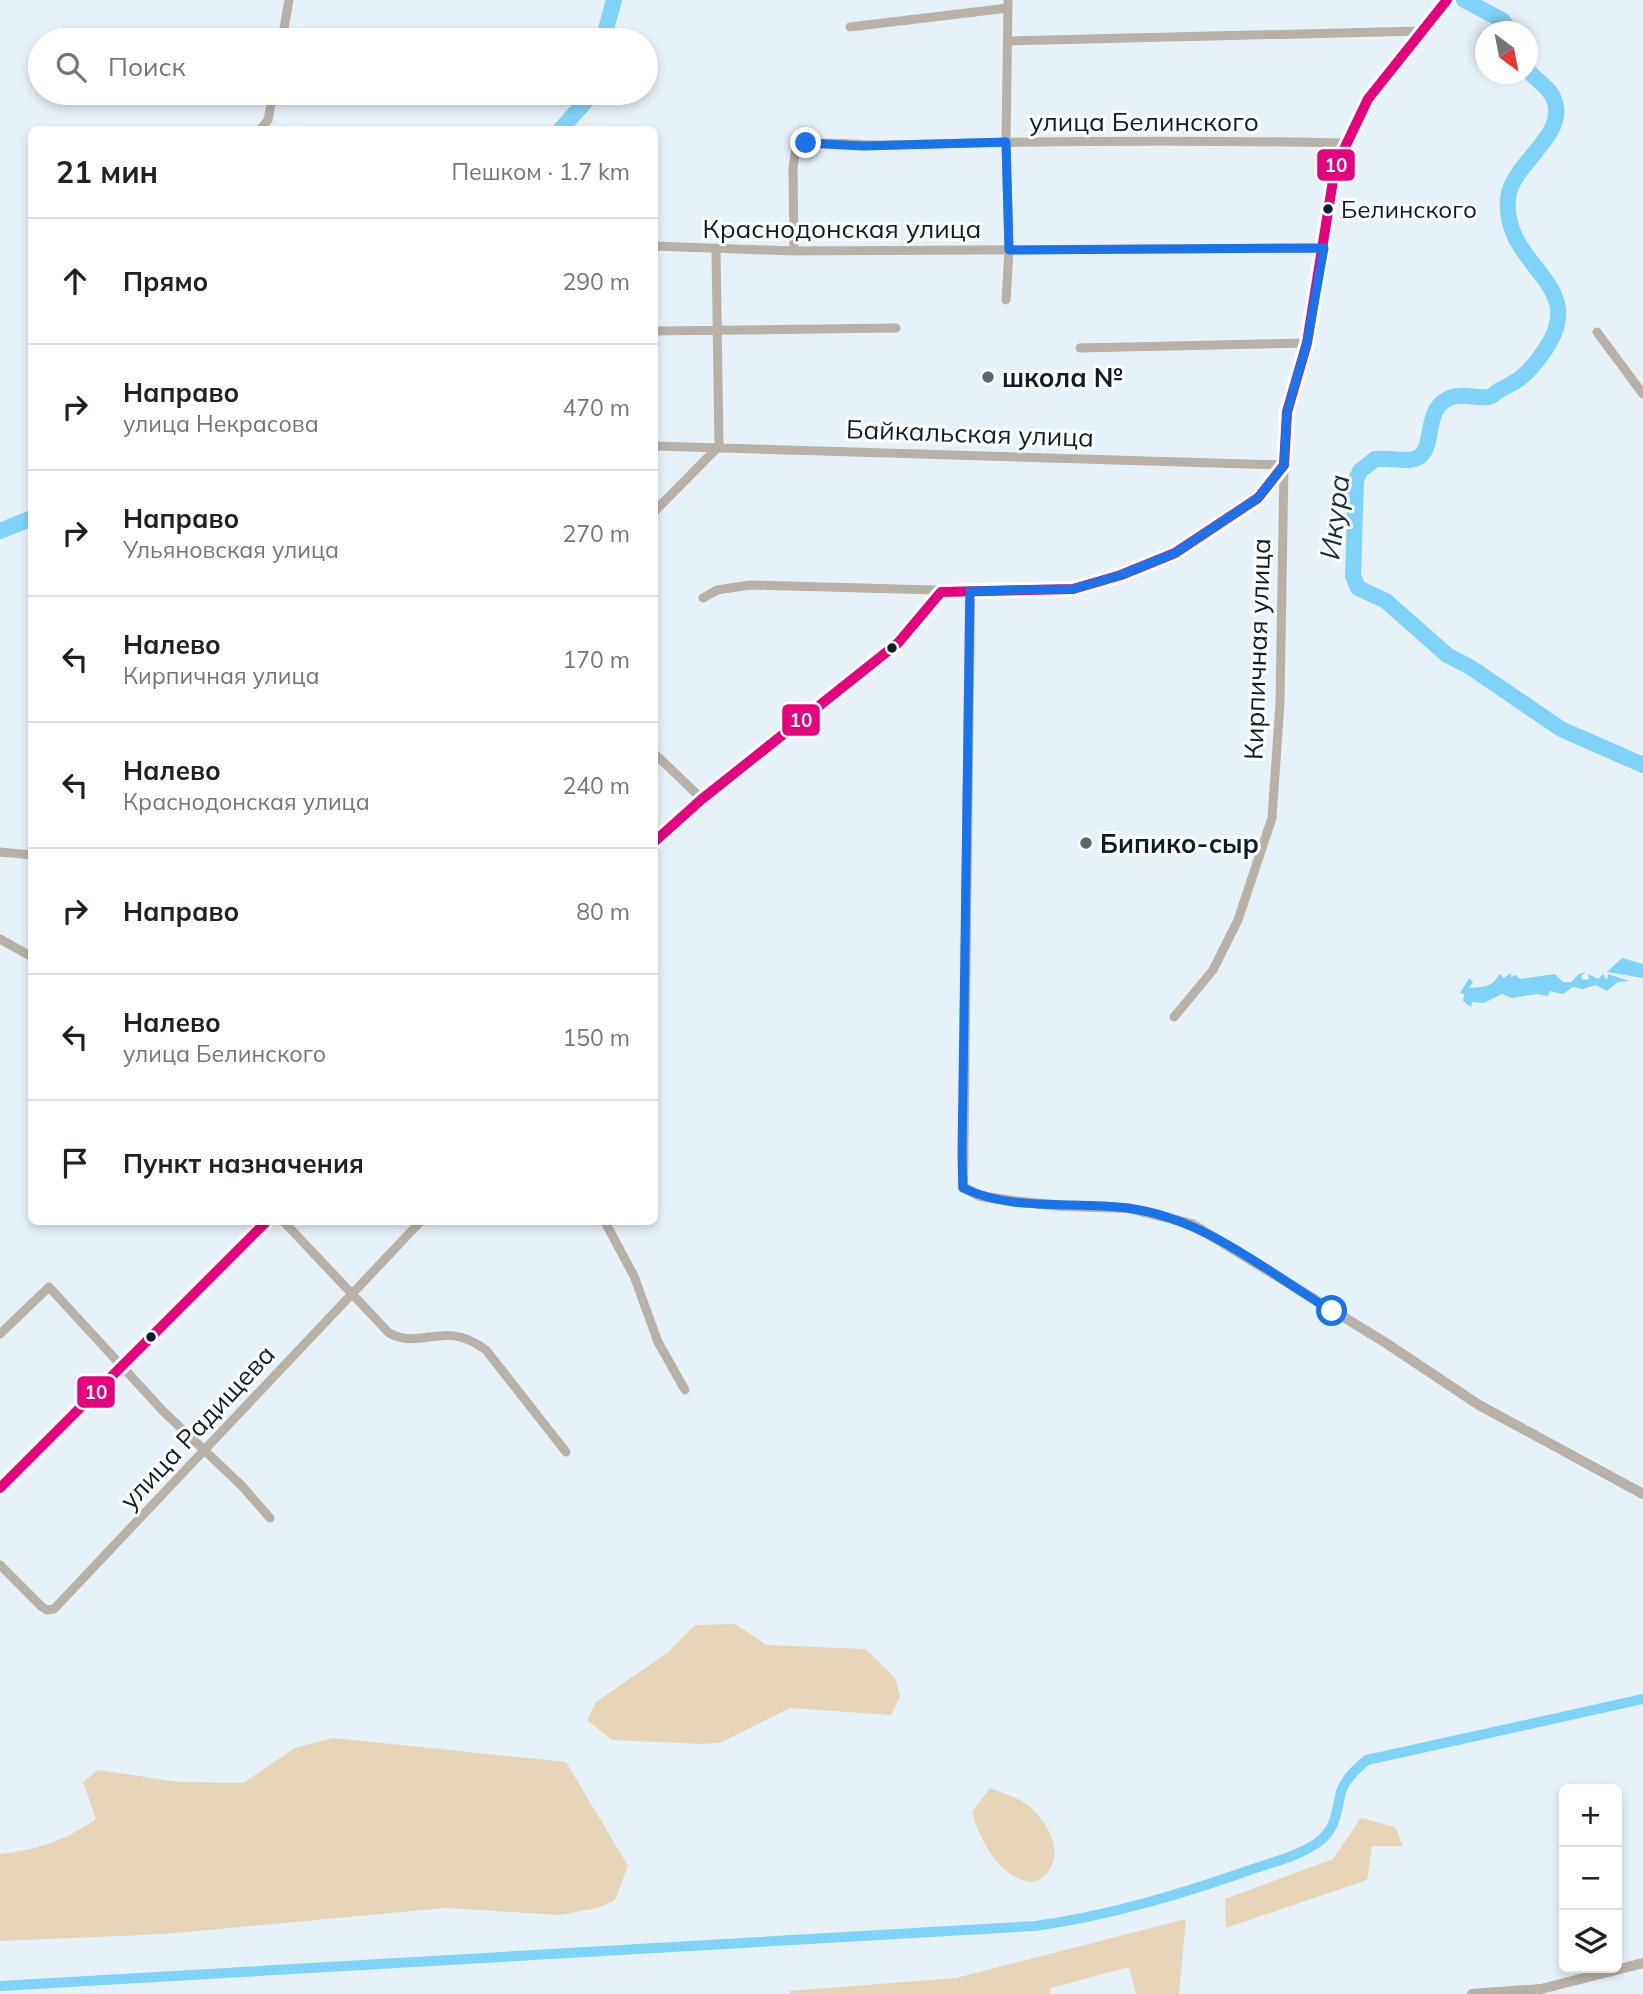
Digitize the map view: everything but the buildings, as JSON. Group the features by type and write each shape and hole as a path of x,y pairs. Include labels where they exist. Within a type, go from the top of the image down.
{"street":[{"path":"284,28 289,0"},
{"name":"Кирпичная улица","path":"1174,1017 1213,970 1238,920 1272,818 1280,704 1287,412 1307,343 1335,168 1343,143 1361,107 1446,1"},
{"path":"850,27 1008,4 1006,142 1009,250 1006,300"},
{"path":"1009,41 1421,31"},
{"path":"263,126 268,120 271,105"},
{"name":"улица Белинского","path":"794,251 793,167 796,149 806,143 863,146 1173,139 1343,143"},
{"name":"Краснодонская улица","path":"658,246 794,251 1324,248"},
{"path":"658,508 719,446 716,250"},
{"path":"658,331 896,328"},
{"path":"1597,332 1643,394"},
{"path":"1080,348 1307,343"},
{"name":"Байкальская улица","path":"658,446 1284,465"},
{"path":"703,598 717,590 750,585 941,592 1073,589 1121,575 1175,553 1258,498 1284,465"},
{"path":"970,591 963,1188 980,1196 1014,1201 1128,1208 1192,1224 1386,1343 1479,1405 1643,1494"},
{"path":"658,838 702,799 898,643 941,592"},
{"path":"658,757 702,799"},
{"path":"0,852 28,855"},
{"path":"0,939 28,955"},
{"path":"0,1488 263,1225"},
{"path":"287,1225 389,1333 398,1338 451,1333 480,1345 566,1452"},
{"name":"улица Радищева","path":"0,1565 42,1607 47,1610 54,1609 417,1225"},
{"path":"607,1225 639,1287 658,1342 685,1390"},
{"path":"0,1334 49,1287 270,1518"},
{"path":"1472,1994 1541,1989 1643,1963"}],"shaded area":[{"path":"735,1624 767,1645 866,1649 895,1678 900,1696 891,1715 790,1708 720,1743 701,1744 612,1740 587,1720 596,1702 667,1653 695,1625"},
{"path":"333,1738 566,1762 628,1866 615,1900 598,1908 559,1915 446,1908 165,1934 0,1941 0,1854 50,1843 96,1819 83,1782 98,1770 179,1782 243,1783 295,1748"},
{"path":"990,1788 1025,1803 1048,1830 1054,1857 1051,1866 1039,1880 1026,1881 1006,1871 991,1854 979,1833 972,1812"},
{"path":"1361,1818 1395,1827 1403,1846 1372,1846 1367,1880 1226,1928 1225,1899 1333,1859"},
{"path":"1186,1919 1179,1994 1136,1994 1129,1967 1051,1988 1050,1994 790,1994 789,1991 956,1978"}],"water":[{"path":"1622,958 1643,964 1643,978 1607,972"},
{"path":"1586,972 1581,976 1583,980 1589,979 1588,974 1598,979 1603,974 1607,980 1608,974 1629,981 1618,982 1607,991 1596,985 1583,989 1573,987 1563,994 1550,991 1548,996 1537,994 1512,998 1502,994 1484,1003 1472,1002 1471,1007 1463,1001 1464,994 1460,993 1469,978 1473,982 1469,988 1490,984 1499,974 1504,978 1511,973 1511,977 1516,975 1520,979 1555,974 1563,982 1571,982 1579,974"}],"waterway":[{"name":"Икура","path":"606,28 614,0"},
{"name":"Икура","path":"1464,0 1503,21"},
{"name":"Икура","path":"1538,80 1553,97 1556,111 1554,124 1519,173 1508,199 1510,224 1520,245 1555,297 1558,317 1551,340 1527,373 1492,396 1457,396 1442,402 1436,410 1427,447 1417,458 1375,459 1360,471 1356,480 1353,576 1358,588 1386,601 1447,655 1470,667 1561,729 1643,765"},
{"name":"Икура","path":"564,126 582,105"},
{"name":"Икура","path":"0,531 28,520"},
{"path":"0,1986 1035,1926 1062,1922 1169,1896 1309,1848 1328,1832 1343,1787 1367,1760 1643,1699"}],"transit line":[{"name":"10","path":"1284,465 1287,412 1307,343 1335,168 1368,99 1447,0"},
{"name":"10","path":"941,592 1073,589 1121,575 1175,553 1258,498 1284,465"},
{"name":"10","path":"658,838 702,799 898,643 941,592"},
{"name":"10","path":"0,1488 263,1225"}],"place":[{"name":"Белинского","path":"1328,209"},
{"name":"школа №","path":"988,377"},
{"name":"Бипико-сыр","path":"1086,843"}],"route":[{"path":"806,143 863,146 1006,142 1009,250 1324,248 1307,343 1287,412 1284,465 1258,498 1175,553 1121,575 1073,589 970,591 962,1156 963,1188 980,1196 1062,1206 1128,1208 1192,1224 1332,1311"}]}
